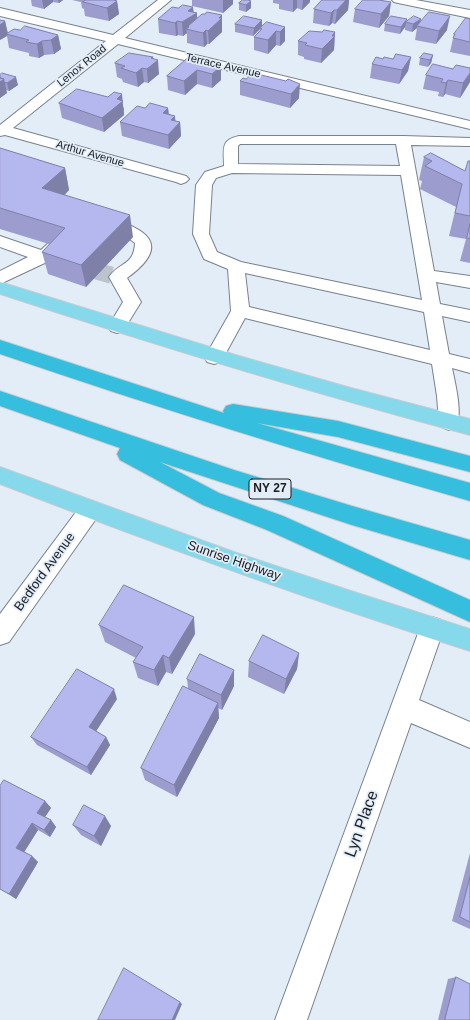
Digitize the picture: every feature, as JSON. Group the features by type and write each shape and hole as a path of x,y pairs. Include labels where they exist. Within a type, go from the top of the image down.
{"highway":[{"path":"0,348 142,395 361,462 470,492"},
{"path":"142,395 338,429 416,451 470,464"},
{"name":"NY 27","path":"0,398 71,424 294,498 470,550"},
{"path":"71,424 211,499 275,523 470,612"}],"main road":[{"path":"0,288 117,327 214,357 470,427"},
{"name":"Sunrise Highway","path":"0,475 90,510 226,559 470,640"}],"street":[{"name":"Lenox Road","path":"1,130 165,0"},
{"path":"398,0 470,14"},
{"name":"Terrace Avenue","path":"0,12 470,125"},
{"name":"Arthur Avenue","path":"1,130 181,180"},
{"path":"230,168 231,146 233,142 239,140 403,140 470,142"},
{"path":"403,140 447,396 449,422"},
{"path":"408,171 230,168 210,175 204,185 201,234 210,255 236,266 470,316"},
{"path":"0,278 43,257 85,222 114,224 134,233 143,241 144,253 133,266 118,277 132,302 117,327"},
{"path":"0,241 43,257"},
{"path":"214,357 240,311 236,266"},
{"path":"426,275 470,282"},
{"path":"240,311 470,366"},
{"name":"Bedford Avenue","path":"0,634 90,510"},
{"name":"Lyn Place","path":"291,1020 432,628"},
{"path":"404,707 470,735"}],"building":[{"path":"86,0 117,1 107,8 83,2"},
{"path":"243,0 251,1 246,5 239,3"},
{"path":"322,0 346,0 337,10 334,10 331,13 314,9"},
{"path":"363,0 391,2 381,14 355,9"},
{"path":"183,5 193,7 188,11 197,13 182,22 177,21 175,23 158,19 172,7 178,8"},
{"path":"207,12 222,15 219,18 222,18 208,31 206,30 203,33 186,29 202,14"},
{"path":"429,12 450,16 439,31 417,26"},
{"path":"244,16 262,20 254,28 235,24"},
{"path":"391,16 407,19 401,27 385,24"},
{"path":"414,16 421,19 413,24 406,22"},
{"path":"466,18 470,19 470,42 453,38 454,34"},
{"path":"0,20 5,21 0,25"},
{"path":"267,22 285,27 280,32 276,31 268,40 254,37 262,29 260,28"},
{"path":"25,26 58,35 51,40 42,41 37,44 26,42 29,40 6,34 14,29 20,30"},
{"path":"324,30 335,32 332,36 335,36 322,49 305,45 307,43 298,41 309,31 322,32"},
{"path":"129,53 153,57 151,58 158,60 147,69 142,68 136,73 121,68 125,66 115,63"},
{"path":"424,53 433,55 430,60 420,58"},
{"path":"396,54 411,57 402,70 372,64 376,57 393,59"},
{"path":"189,57 221,66 212,74 197,70 184,81 167,76"},
{"path":"433,64 453,69 456,65 470,68 470,73 463,83 448,80 446,83 441,82 443,79 426,75"},
{"path":"2,73 16,77 7,83 4,82 4,79 0,78"},
{"path":"253,73 286,81 288,79 300,84 291,94 240,81 243,78 246,79"},
{"path":"77,89 108,97 114,92 122,94 117,99 123,101 102,118 59,103"},
{"path":"150,103 168,108 163,113 175,116 171,120 180,122 168,135 120,122 137,106 145,108"},
{"path":"0,148 65,168 42,188 130,215 81,265 42,252 65,228 0,208"},
{"path":"431,153 465,171 468,161 470,161 470,216 455,213 462,184 425,166 432,161 424,157"},
{"path":"470,224 470,239 467,238"},
{"path":"124,585 194,617 169,658 163,655 154,670 133,662 143,647 99,625"},
{"path":"263,635 299,653 286,679 249,661"},
{"path":"200,654 234,670 221,695 187,679"},
{"path":"77,669 114,689 89,727 106,737 87,767 31,737"},
{"path":"183,686 218,703 174,785 141,768"},
{"path":"4,780 45,801 37,813 51,820 44,830 32,823 16,848 32,856 9,894 0,889 0,786"},
{"path":"84,805 105,816 94,836 73,825"},
{"path":"470,877 470,922 460,917"},
{"path":"124,968 180,1002 172,1020 98,1020"},
{"path":"456,977 470,984 470,1020 445,1020"}],"tunnel":[{"path":"71,264 118,277"}]}
